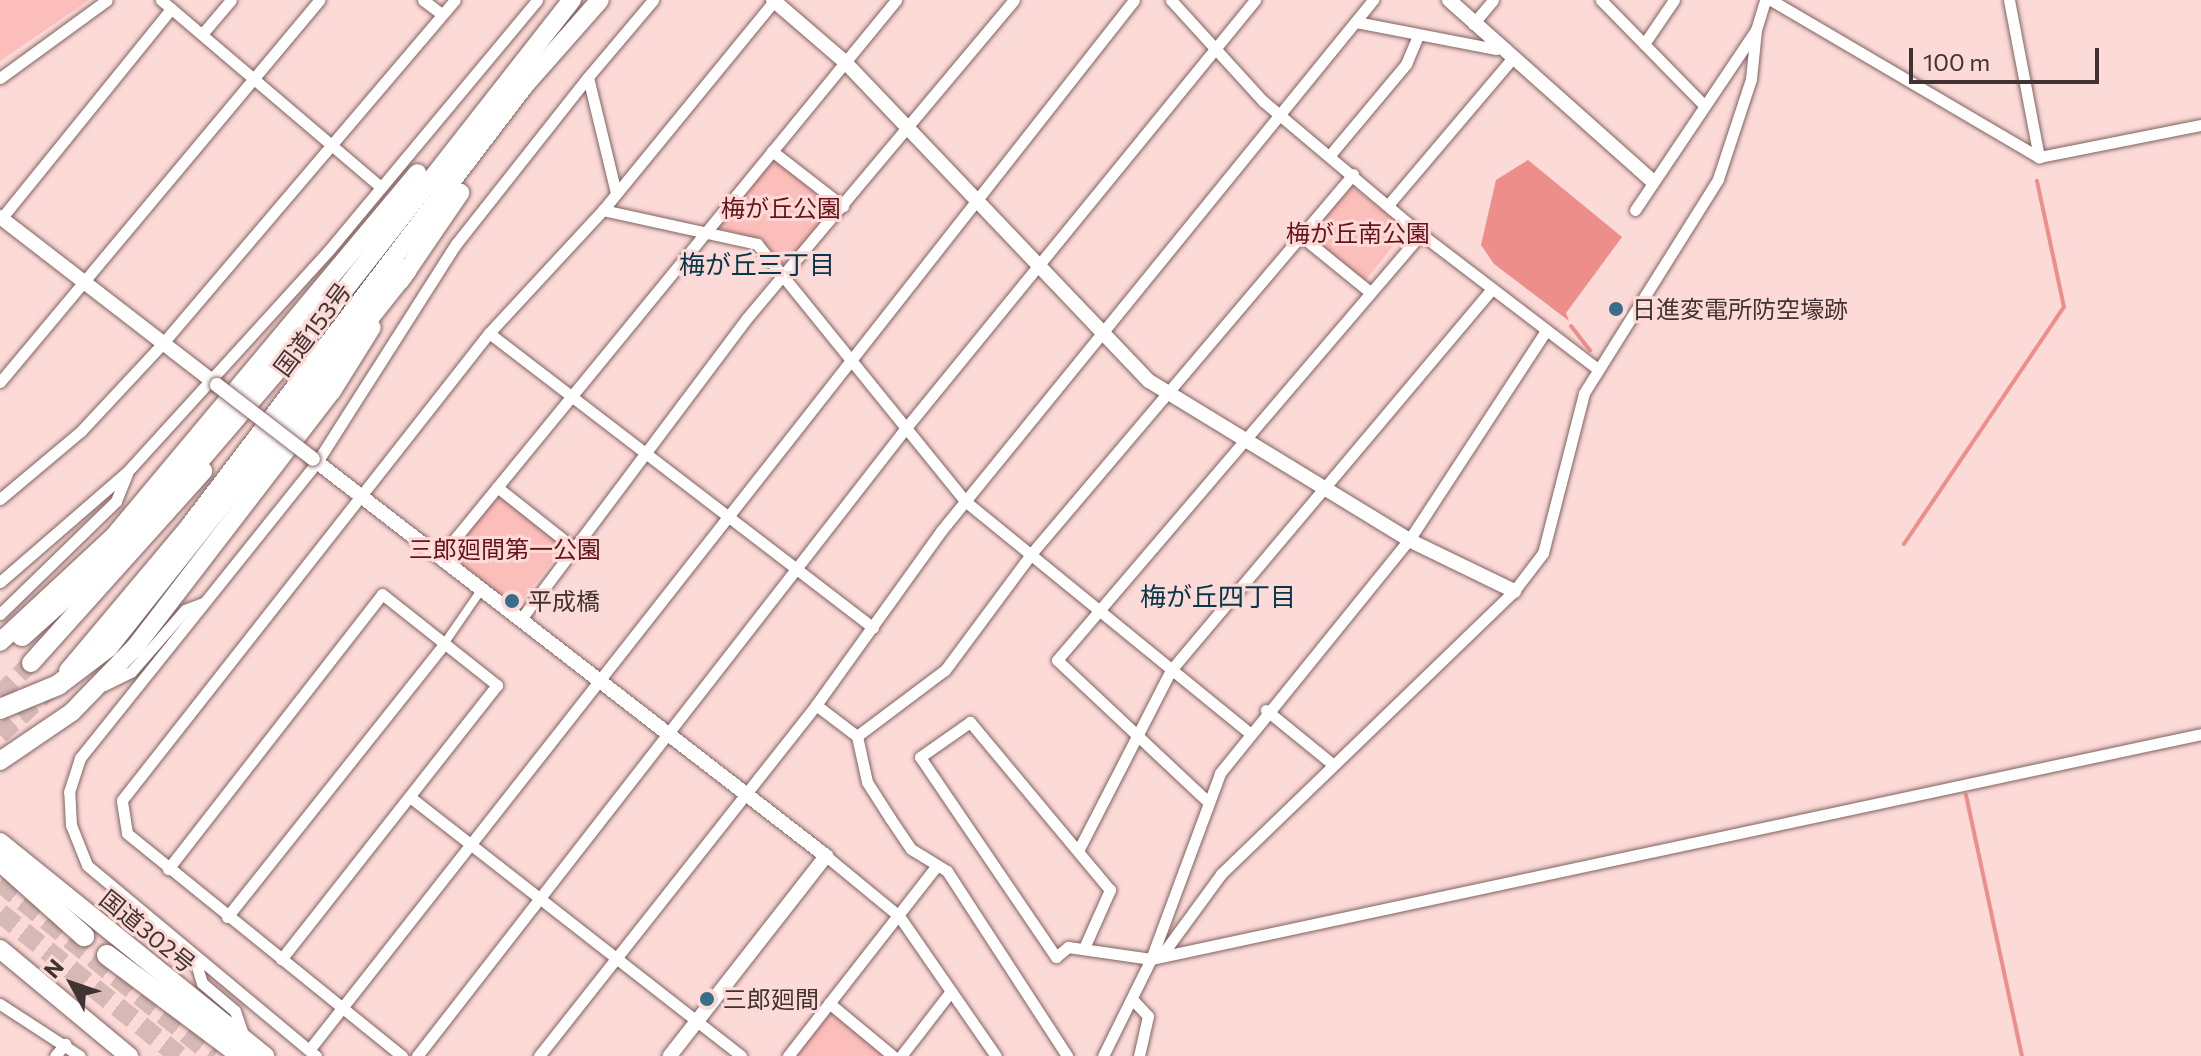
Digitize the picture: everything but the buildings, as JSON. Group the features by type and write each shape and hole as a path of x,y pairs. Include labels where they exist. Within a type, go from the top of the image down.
{"highway":[{"name":"国道153号","path":"31,663 206,468 470,120 572,0"},
{"name":"国道153号","path":"57,684 188,528 493,131 600,0"},
{"path":"0,642 114,536 426,163 470,120"},
{"path":"0,761 96,688 282,458 407,270 493,131"},
{"path":"0,709 58,685 108,647 407,270"},
{"path":"22,636 136,534 332,305"},
{"name":"国道302号","path":"0,842 244,1048 265,1056"},
{"path":"0,861 84,936"},
{"path":"4,950 129,1056"},
{"path":"105,953 244,1048"}],"street":[{"path":"0,78 107,0"},
{"path":"161,0 256,76 381,187"},
{"path":"203,33 231,0"},
{"path":"0,382 319,0"},
{"path":"423,0 440,13"},
{"path":"0,499 81,431 163,343 440,13 455,0"},
{"path":"0,582 127,472 214,382 537,0"},
{"path":"653,0 456,244 315,461 80,758 69,792 71,825 87,865 313,1053 342,1008 1134,0"},
{"path":"402,1056 127,833 122,800 489,333 603,210 774,0 845,62 1103,333 1168,393 1409,540 1514,591"},
{"path":"440,557 896,0"},
{"path":"521,619 782,277 910,130 1014,0"},
{"path":"1171,0 1280,112 1421,234 1596,368"},
{"path":"417,1056 672,736 905,429 1255,0"},
{"path":"539,1056 816,705 965,501 1373,0"},
{"path":"1449,0 1496,49 1652,181"},
{"path":"1473,24 1493,0"},
{"path":"1601,0 1703,104"},
{"path":"1644,44 1674,0"},
{"path":"1164,952 1221,874 1330,762 1514,591 1543,553 1572,431 1596,368 1718,179 1751,79 1756,30 1765,0"},
{"path":"1771,0 2039,157 2201,125"},
{"path":"2009,0 2039,157"},
{"path":"171,9 1,218 747,794 899,916 996,1056"},
{"path":"1356,22 1496,49"},
{"path":"1635,210 1703,104 1756,30"},
{"path":"1330,155 1406,64 1418,36"},
{"path":"1388,205 1510,61"},
{"path":"588,77 616,193"},
{"path":"772,151 843,206"},
{"path":"857,736 945,670 1031,554 1353,174"},
{"path":"603,210 757,244 848,364 965,501 1247,731"},
{"path":"1206,800 1136,739 1057,660 1421,234"},
{"path":"1301,236 1370,292"},
{"path":"1079,849 1171,670 1492,289"},
{"path":"1103,1056 1151,959 1206,800 1247,731 1409,540 1546,331"},
{"path":"489,333 873,628"},
{"path":"0,614 116,501 127,472"},
{"path":"497,487 574,548"},
{"path":"227,917 444,644 482,589"},
{"path":"168,869 382,594 497,685 281,959"},
{"path":"96,688 131,672 185,610 207,601"},
{"path":"816,705 857,736 867,782 934,869 947,871 1067,1056"},
{"path":"1266,710 1330,762"},
{"path":"1084,948 1110,890 1079,849 970,722 920,757 1056,957 1068,947 1151,959 1164,952 2201,734"},
{"path":"410,797 741,1056"},
{"path":"670,1056 826,856"},
{"path":"788,1056 934,869"},
{"path":"194,956 202,983 235,1011 244,1048"},
{"path":"901,1056 951,991"},
{"path":"1133,1000 1148,1016 1139,1056"},
{"path":"829,1003 893,1056"},
{"path":"0,1004 80,1056"},
{"path":"55,1056 65,1044"}],"green space":[{"path":"0,0 89,0 0,61"},
{"name":"梅が丘公園","path":"772,154 839,206 785,266 761,240 711,226"},
{"name":"梅が丘南公園","path":"1351,185 1406,230 1364,282 1309,237"},
{"name":"三郎廻間第一公園","path":"497,491 566,545 516,608 447,555"},
{"path":"829,1010 887,1056 794,1056"}],"shaded area":[{"path":"1528,160 1622,237 1566,313 1569,321 1494,264 1481,245 1496,180"}],"waterway":[{"path":"1904,544 2064,307 2037,181"},
{"path":"1571,326 1590,350"},
{"path":"1966,795 2022,1056"}],"tunnel":[{"path":"0,694 31,663"},
{"path":"0,735 49,691"},
{"path":"0,882 214,1056"},
{"path":"0,913 179,1056"}],"place":[{"name":"日進変電所防空壕跡","path":"1616,309"},
{"name":"平成橋","path":"512,601"},
{"name":"三郎廻間","path":"707,999"}],"district":[{"name":"梅が丘三丁目","path":"757,264"},
{"name":"梅が丘四丁目","path":"1218,596"}]}
